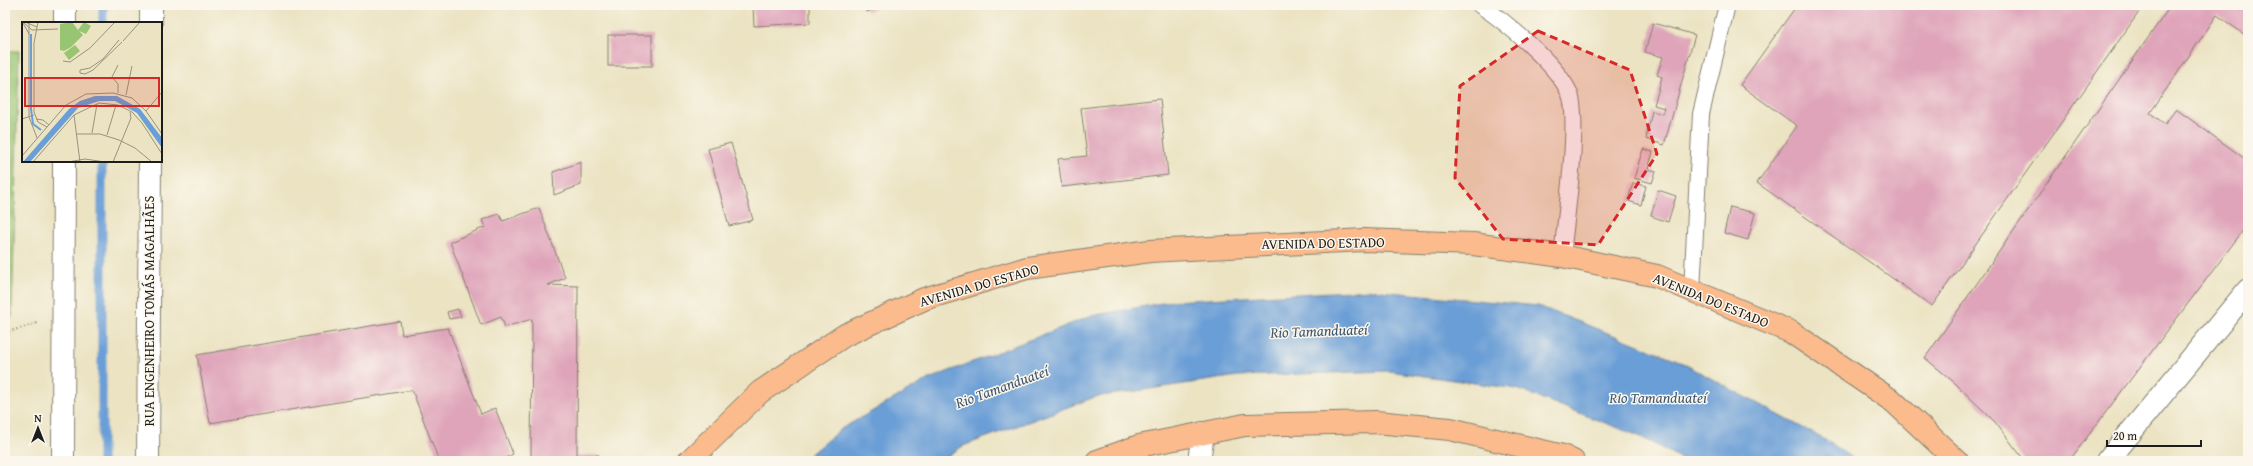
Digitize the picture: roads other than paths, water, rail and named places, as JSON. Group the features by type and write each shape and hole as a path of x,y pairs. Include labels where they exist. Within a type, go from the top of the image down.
{"highway":[{"name":"AVENIDA DO ESTADO","path":"689,461 760,392 845,336 924,299 1027,268 1150,251 1364,240 1474,244 1562,256 1658,276 1791,332 1894,402 1957,461"},
{"path":"1097,461 1140,446 1245,425 1376,422 1450,429 1529,455 1563,456 1573,461"}],"street":[{"path":"65,5 65,22"},
{"path":"151,5 151,22"},
{"path":"62,461 64,162"},
{"name":"RUA ENGENHEIRO TOMÁS MAGALHÃES","path":"148,461 150,162"},
{"path":"2107,461 2248,290"},
{"path":"1199,461 1203,433"}],"lane":[{"path":"1480,5 1494,15 1555,70 1570,93 1574,117 1562,256"},
{"path":"1692,291 1701,114 1727,5"}],"water":[{"name":"Rio Tamanduateí","path":"1369,290 1538,306 1675,359 1827,441 1856,461 1686,461 1639,436 1517,389 1389,371 1238,376 1095,397 963,446 940,461 802,461 841,429 929,379 1091,316 1173,301"}],"waterway":[{"path":"103,5 103,22"},
{"path":"102,162 102,461"}]}
